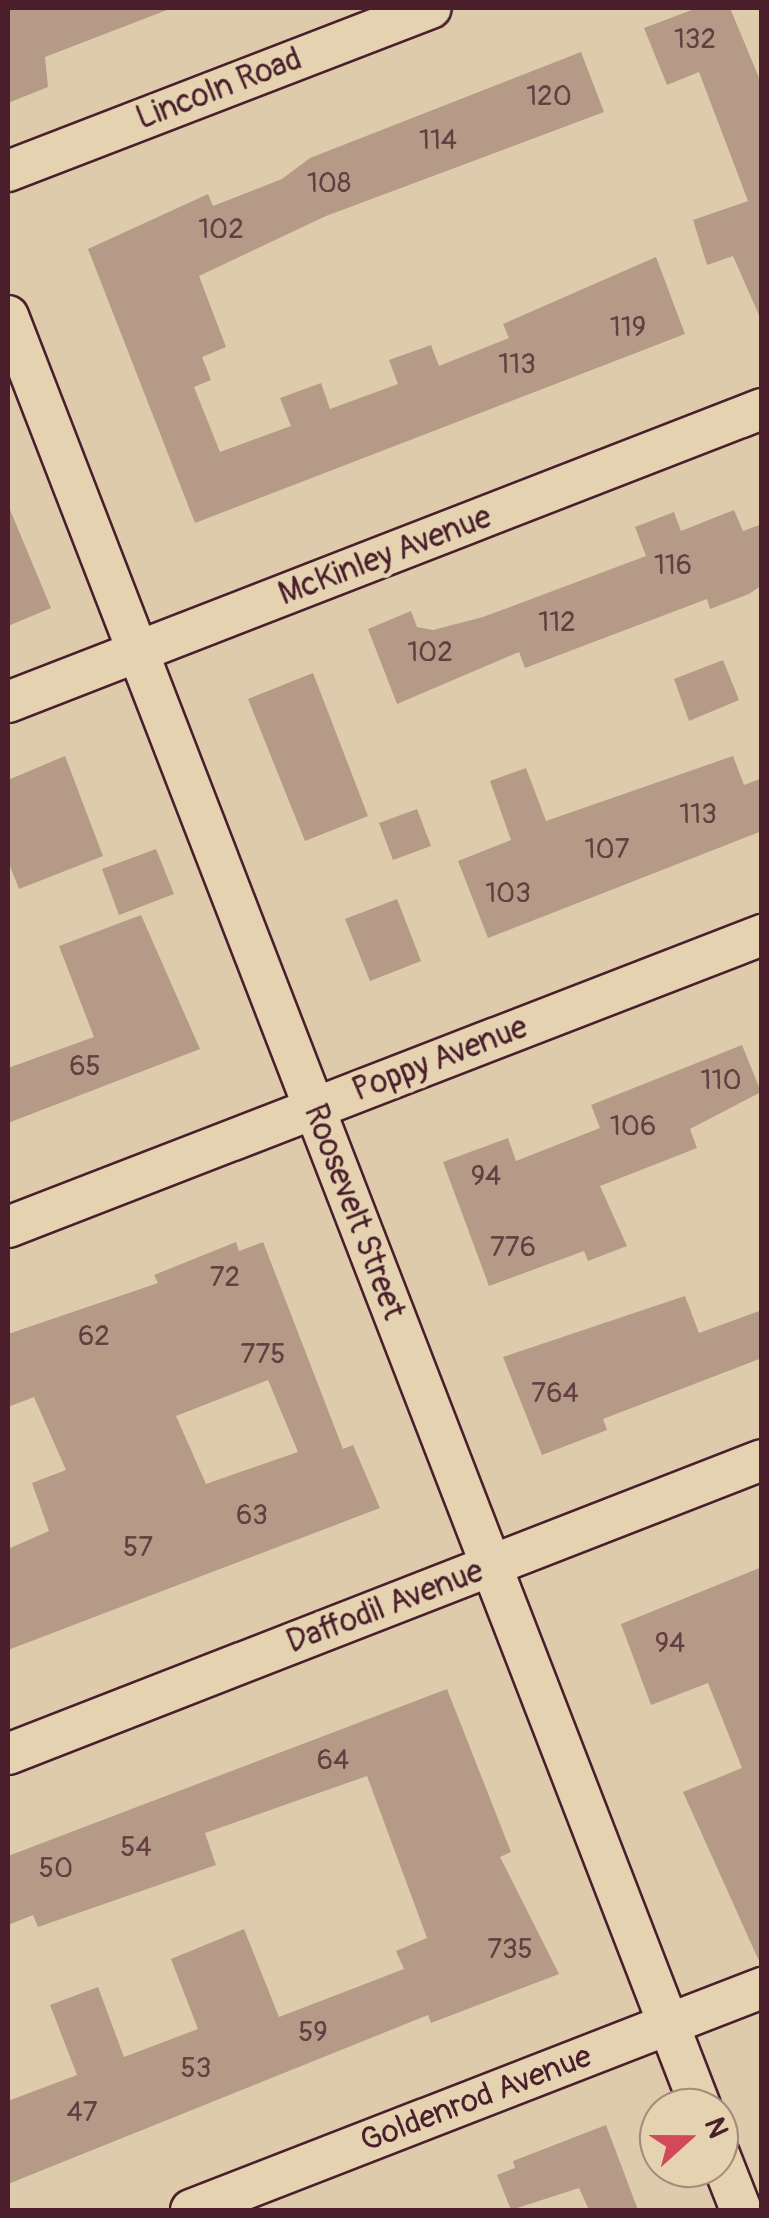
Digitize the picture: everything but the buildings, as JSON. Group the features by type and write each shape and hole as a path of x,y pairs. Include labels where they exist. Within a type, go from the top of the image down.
{"street":[{"name":"Lincoln Road","path":"8,171 430,8"},
{"name":"Roosevelt Street","path":"8,316 693,2088"},
{"name":"McKinley Avenue","path":"8,702 762,409"},
{"name":"Poppy Avenue","path":"8,1227 762,934"},
{"name":"Daffodil Avenue","path":"8,1754 762,1460"},
{"name":"Goldenrod Avenue","path":"206,2208 762,1988"}]}
